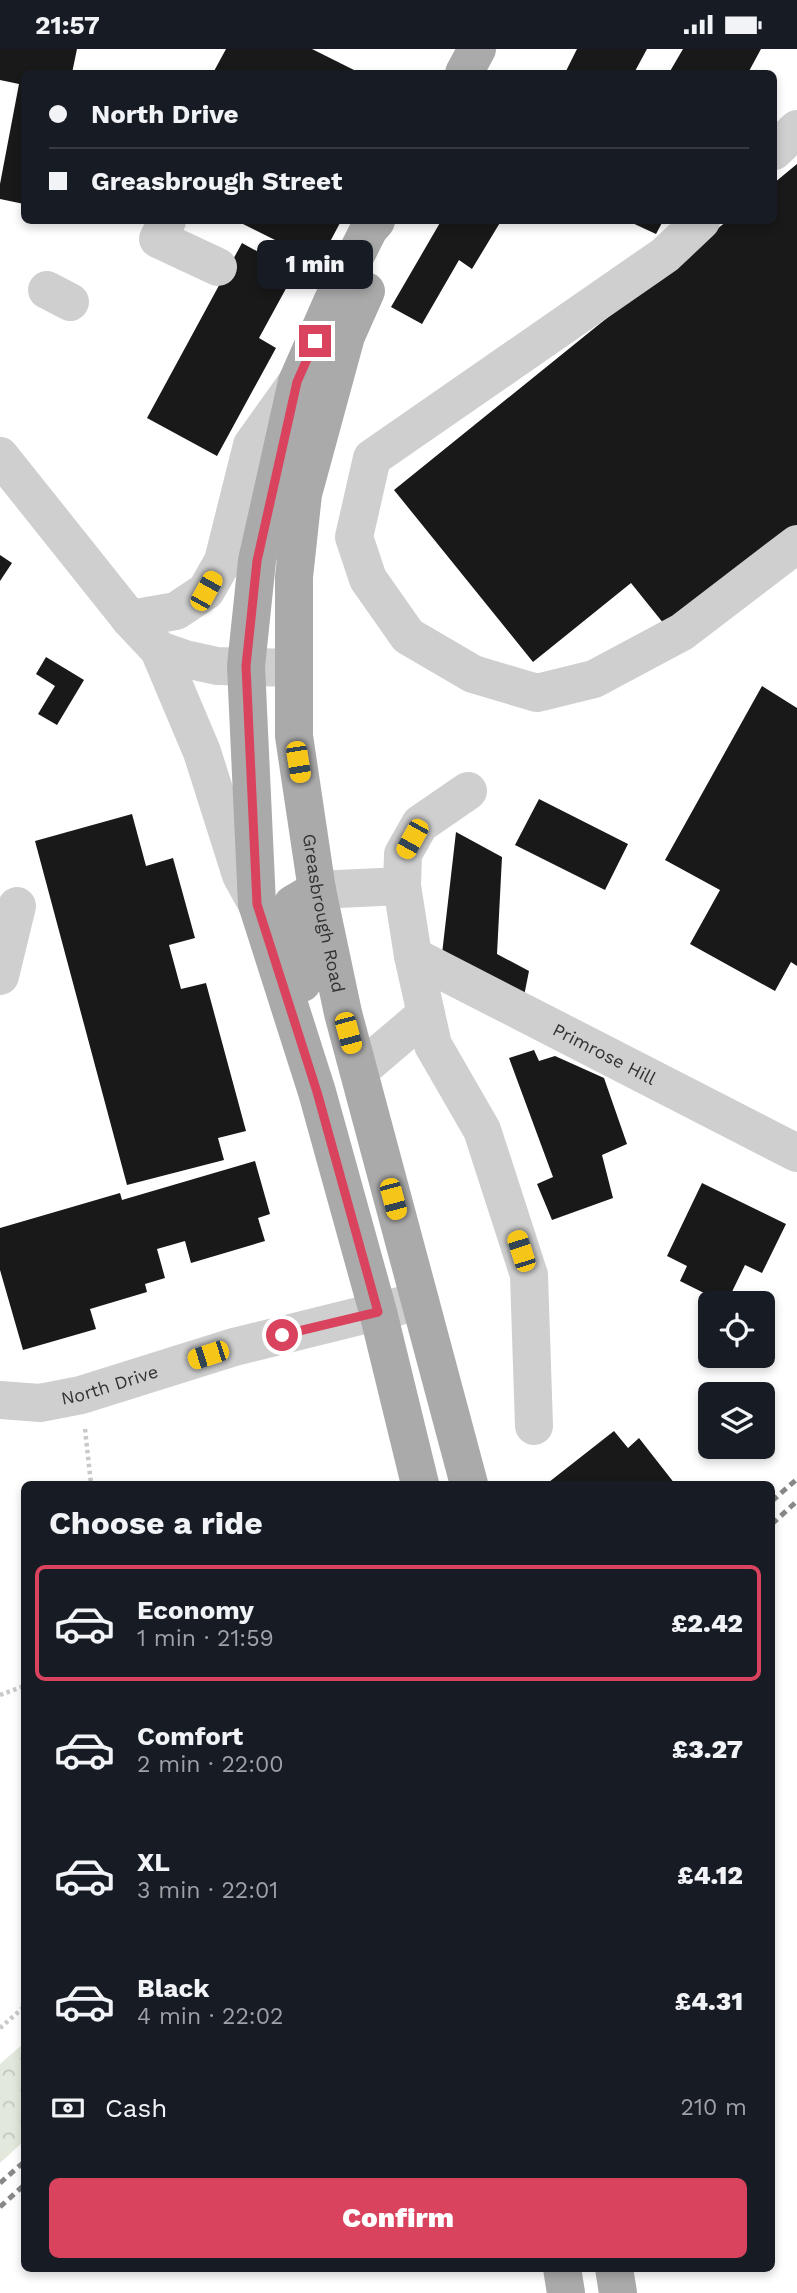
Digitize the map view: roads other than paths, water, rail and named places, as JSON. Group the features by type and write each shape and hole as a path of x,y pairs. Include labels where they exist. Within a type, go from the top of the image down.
{"main road":[{"path":"466,70 477,49"},
{"path":"373,224 333,300 297,382 257,561 246,666 257,904 317,1092 378,1312 419,1481"},
{"name":"Greasbrough Road","path":"392,224 388,243 346,337 303,494 294,577 294,737 317,890 343,1013 468,1481"},
{"path":"246,666 272,641 279,561 300,522"},
{"path":"317,890 293,904 295,948 316,1049 317,1092"},
{"path":"563,2272 566,2293"},
{"path":"615,2272 618,2293"}],"street":[{"path":"777,148 797,129"},
{"path":"166,224 158,239 218,267"},
{"path":"698,224 665,255 372,458 354,537 368,579 408,636 474,674 537,693 594,678 682,632 797,544"},
{"path":"130,619 176,611 206,591 223,561 252,445 297,382"},
{"path":"0,456 130,619 159,650 202,752 241,874 257,904"},
{"path":"159,650 217,666 293,668"},
{"path":"468,790 420,824 403,854 402,886 413,956 433,1045 482,1130 529,1275 534,1426"},
{"path":"317,890 402,886"},
{"path":"0,976 17,906"},
{"name":"Primrose Hill","path":"413,956 797,1153"},
{"path":"359,1071 426,1014"},
{"name":"North Drive","path":"0,1400 40,1403 81,1395 234,1347 420,1301"}],"railway":[{"path":"775,1498 797,1479"},
{"path":"775,1521 797,1501"},
{"path":"0,2183 21,2165"},
{"path":"0,2207 21,2188"}]}
